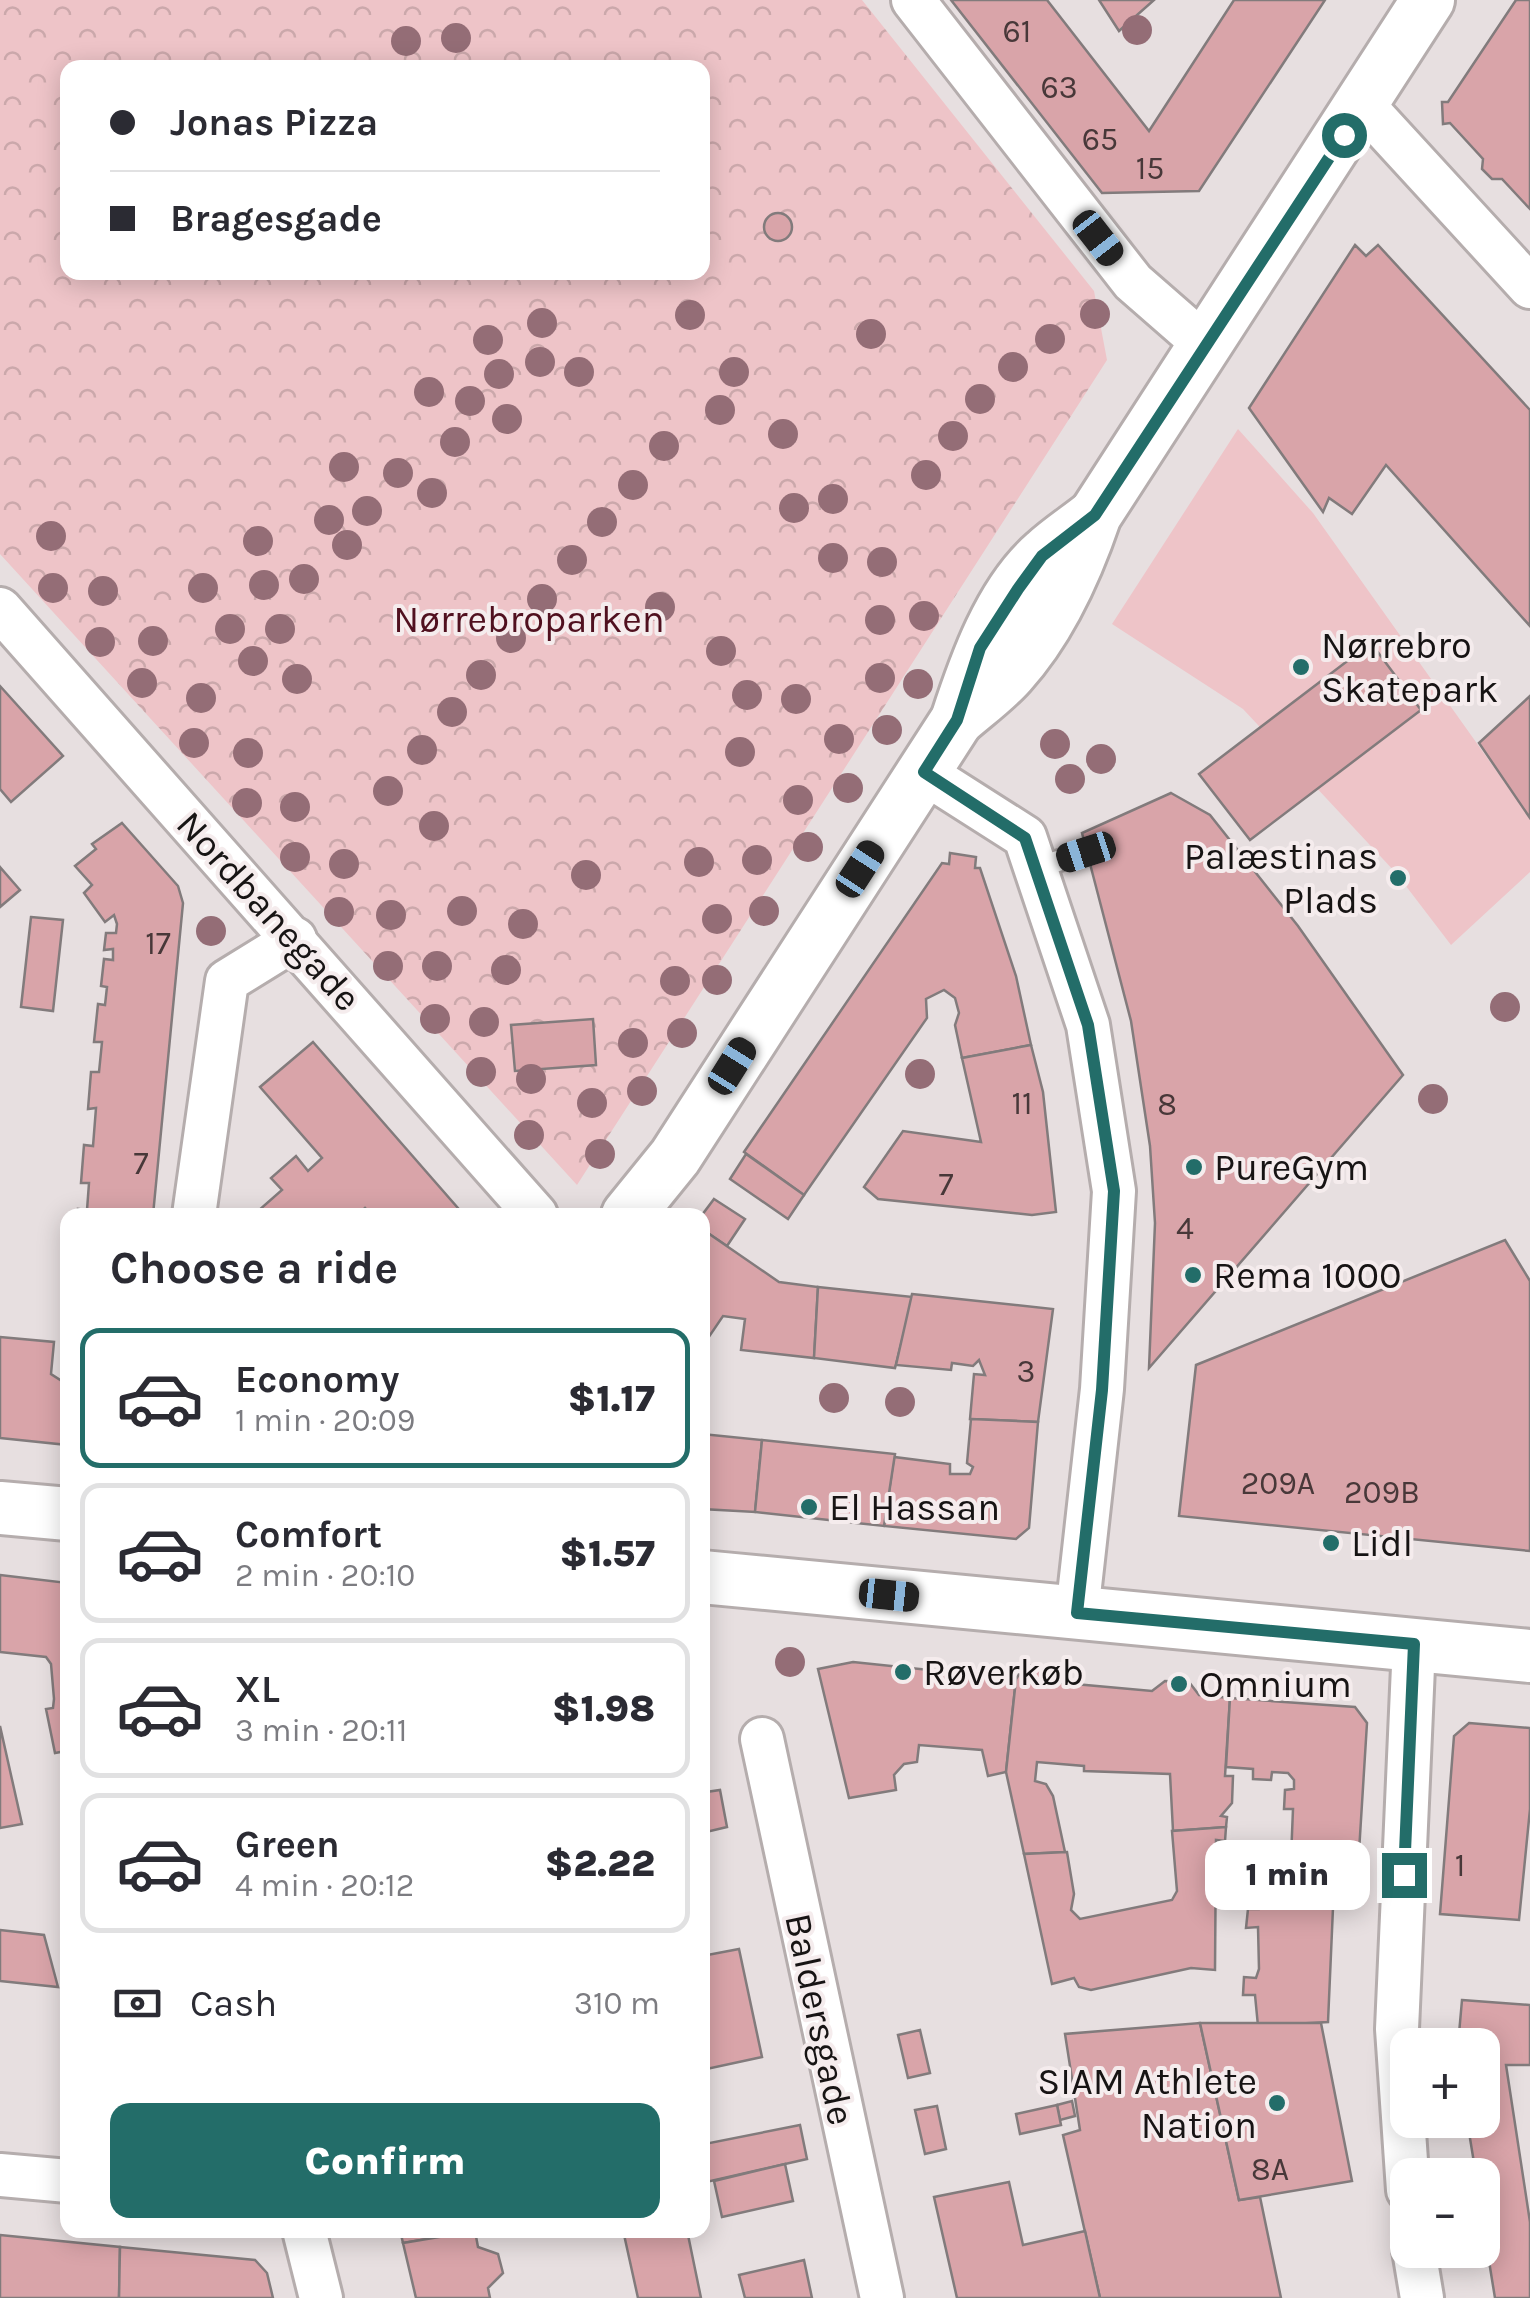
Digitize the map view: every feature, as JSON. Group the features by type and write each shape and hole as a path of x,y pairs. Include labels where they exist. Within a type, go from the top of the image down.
{"street":[{"path":"913,0 1133,282 1204,344"},
{"path":"634,1208 676,1157 957,720 980,648 1018,589 1042,556 1095,515 1428,0"},
{"path":"1363,105 1530,287"},
{"name":"Nordbanegade","path":"0,609 530,1208"},
{"path":"924,772 1025,838 1088,1025 1114,1191 1102,1390 1077,1613"},
{"path":"195,1208 226,981 295,939"},
{"path":"0,1508 60,1513"},
{"path":"710,1578 1530,1656"},
{"path":"1406,2158 1398,2028 1414,1644"},
{"name":"Baldersgade","path":"762,1738 882,2298"},
{"path":"0,2174 60,2181"},
{"path":"306,2238 322,2298"},
{"path":"1417,2268 1422,2298"}],"lane":[{"path":"1036,868 1086,852"}],"green space":[{"name":"Nørrebroparken","path":"0,0 862,0 1094,291 1107,360 577,1185 0,554"},
{"name":"Nørrebro Skatepark","path":"1238,429 1313,513 1530,818 1530,872 1451,945 1396,873 1243,709 1112,624"}],"building":[{"path":"951,0 1047,0 1149,131 1234,0 1325,0 1199,191 1102,193"},
{"path":"1099,0 1154,0 1119,31"},
{"path":"1516,0 1530,0 1530,209 1502,179 1492,179 1482,169 1483,159 1450,123 1443,124 1442,102 1448,102"},
{"path":"778,213 788,217 792,227 788,237 778,241 768,237 764,227 768,217"},
{"path":"1355,245 1366,256 1378,245 1530,410 1530,626 1386,465 1352,514 1329,498 1323,512 1249,408"},
{"path":"1371,643 1421,710 1250,840 1199,774"},
{"path":"0,686 63,756 11,802 0,789"},
{"path":"1530,696 1530,818 1479,743"},
{"path":"1171,793 1210,815 1298,926 1403,1075 1149,1368 1155,1223 1150,1146 1131,1021 1082,833"},
{"path":"122,823 178,886 183,903 154,1208 87,1208 89,1183 81,1183 84,1145 93,1146 96,1108 88,1109 91,1072 99,1072 102,1042 94,1042 98,1004 105,1005 107,987 101,986 104,959 113,960 113,949 104,950 106,933 116,933 117,924 114,915 105,922 84,893 92,885 75,866 96,849 92,844"},
{"path":"950,853 976,857 975,868 980,868 1016,976 1031,1045 962,1058 955,1025 959,1013 955,998 944,990 926,999 927,1018 804,1195 744,1152 942,863 949,864"},
{"path":"0,867 20,890 0,907"},
{"path":"31,917 63,920 53,1011 21,1007"},
{"path":"593,1019 596,1065 515,1071 511,1025"},
{"path":"313,1042 458,1208 261,1208 282,1190 271,1178 296,1156 308,1171 322,1158 260,1087"},
{"path":"1031,1045 1043,1092 1056,1212 1032,1215 878,1199 864,1187 903,1131 981,1142 962,1058"},
{"path":"746,1154 804,1195 788,1219 730,1179"},
{"path":"714,1199 745,1219 727,1246 710,1234 707,1208"},
{"path":"710,1235 779,1282 818,1287 814,1358 741,1350 745,1319 723,1316 710,1335"},
{"path":"1505,1240 1530,1281 1530,1551 1179,1516 1196,1365"},
{"path":"818,1287 913,1297 895,1368 814,1358"},
{"path":"912,1294 1053,1309 1038,1422 970,1419 974,1374 985,1375 979,1360 973,1366 952,1363 951,1370 896,1365"},
{"path":"0,1337 54,1342 51,1374 60,1380 60,1444 0,1438"},
{"path":"971,1419 1038,1422 1029,1528 1016,1539 884,1526 894,1457 950,1464 950,1474 970,1474 973,1467 967,1463"},
{"path":"710,1435 762,1440 755,1512 710,1509"},
{"path":"762,1440 895,1454 884,1526 755,1512"},
{"path":"0,1575 60,1582 60,1752 55,1753 46,1709 53,1708 54,1699 51,1664 46,1657 0,1652"},
{"path":"853,1662 1016,1679 1006,1772 988,1776 982,1750 919,1745 917,1762 904,1764 894,1775 896,1790 849,1798 818,1669"},
{"path":"1025,1665 1047,1667 1053,1682 1152,1691 1165,1681 1189,1682 1199,1695 1230,1698 1225,1776 1233,1776 1232,1803 1221,1816 1227,1817 1226,1827 1173,1831 1170,1774 1084,1771 1084,1766 1037,1762 1035,1781 1046,1784 1053,1796 1065,1852 1024,1854 1006,1772 1016,1679"},
{"path":"1230,1698 1355,1707 1367,1723 1357,1884 1290,1883 1293,1809 1284,1809 1285,1790 1294,1789 1294,1780 1288,1773 1272,1772 1271,1780 1253,1779 1253,1769 1226,1767"},
{"path":"1469,1723 1530,1728 1530,1809 1519,1920 1440,1914 1454,1736"},
{"path":"0,1726 22,1824 0,1828"},
{"path":"720,1790 727,1827 710,1831 710,1791"},
{"path":"1226,1827 1225,1841 1216,1840 1215,1970 1191,1968 1091,1990 1079,1987 1074,1978 1052,1984 1024,1854 1067,1852 1074,1894 1071,1910 1080,1919 1172,1900 1177,1891 1172,1831"},
{"path":"1263,1881 1334,1885 1328,2022 1258,2026 1255,1995 1243,1995 1244,1977 1256,1978 1259,1969 1258,1927 1246,1928 1248,1909 1259,1909 1262,1903"},
{"path":"0,1930 44,1935 58,1987 0,1981"},
{"path":"739,1949 762,2057 710,2068 710,1954"},
{"path":"1462,2000 1530,2005 1530,2065 1506,2065 1530,2222 1530,2298 1495,2298 1490,2268 1500,2268 1500,2158 1473,2158 1470,2138 1500,2138 1500,2028 1460,2028"},
{"path":"1200,2023 1239,2200 1260,2197 1281,2298 1100,2298 1063,2135 1080,2130 1065,2034"},
{"name":"SIAM Athlete Nation","path":"1200,2023 1321,2023 1352,2181 1239,2200"},
{"path":"920,2030 930,2073 908,2078 898,2035"},
{"path":"1072,2101 1075,2116 1060,2120 1057,2105"},
{"path":"1057,2105 1061,2125 1020,2134 1016,2114"},
{"path":"937,2106 946,2149 925,2154 915,2110"},
{"path":"800,2125 807,2159 710,2181 710,2143"},
{"path":"785,2164 793,2201 722,2217 714,2181"},
{"path":"1009,2182 1023,2245 1085,2231 1100,2298 957,2298 934,2197"},
{"path":"0,2235 120,2247 119,2298 0,2298"},
{"path":"402,2238 433,2238 403,2243"},
{"path":"476,2238 478,2247 498,2254 503,2273 488,2288 490,2298 416,2298 403,2243"},
{"path":"625,2238 689,2238 701,2298 638,2298"},
{"path":"120,2247 255,2260 267,2273 273,2298 119,2298"},
{"path":"804,2260 812,2298 745,2298 739,2275"}],"place":[{"name":"Nørrebro Skatepark","path":"1301,667"},
{"name":"Palæstinas Plads","path":"1398,878"},
{"name":"PureGym","path":"1194,1167"},
{"name":"Rema 1000","path":"1193,1275"},
{"name":"El Hassan","path":"809,1507"},
{"name":"Lidl","path":"1331,1543"},
{"name":"Røverkøb","path":"903,1672"},
{"name":"Omnium","path":"1179,1684"},
{"name":"SIAM Athlete Nation","path":"1277,2103"}],"route":[{"path":"1344,135 1095,515 1042,556 1018,589 980,648 957,720 924,772 1025,838 1088,1025 1114,1191 1102,1390 1082,1541 1077,1613 1414,1644 1404,1875"}]}
